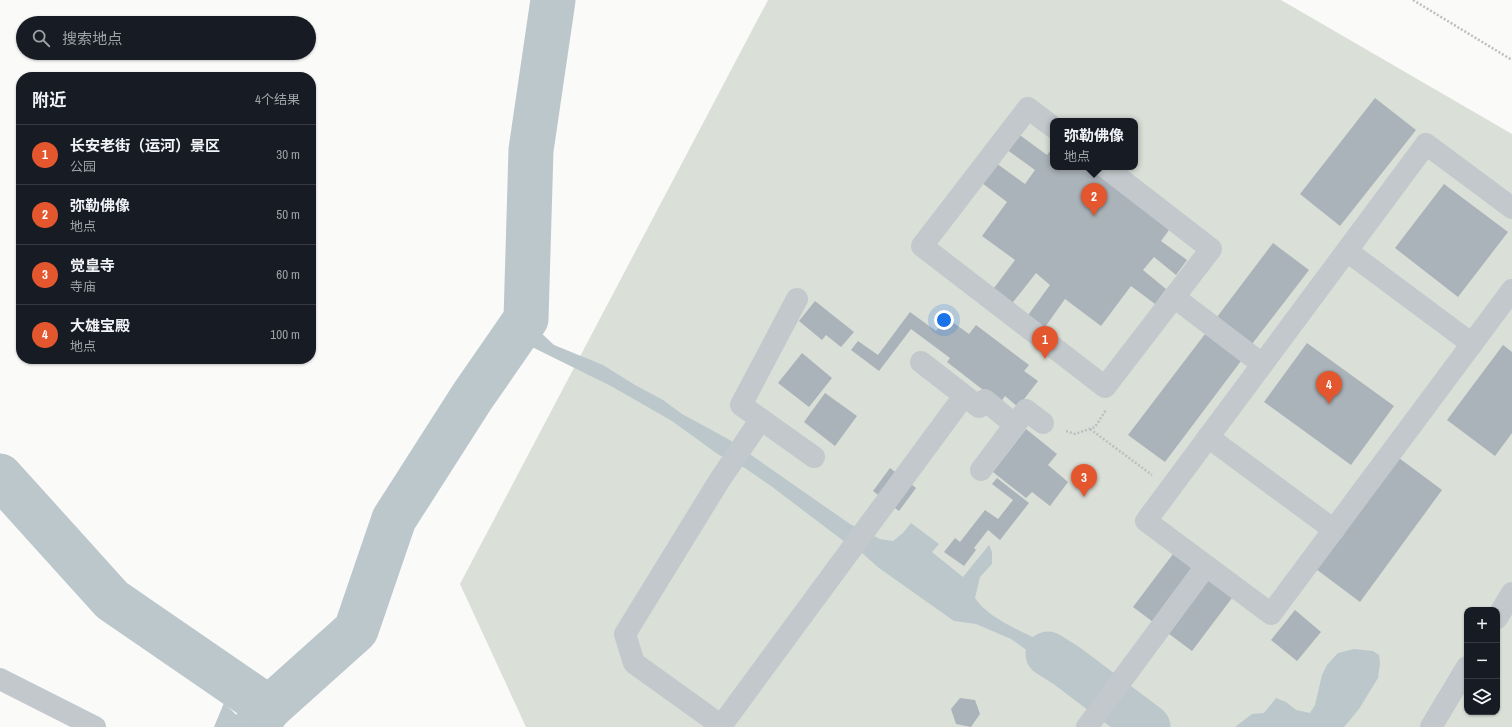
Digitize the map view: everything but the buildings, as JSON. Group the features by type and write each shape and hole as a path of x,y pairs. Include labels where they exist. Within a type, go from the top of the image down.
{"street":[{"path":"1050,126 1028,108 922,246 1106,387 1211,249 1108,170"},
{"path":"1512,208 1426,144 1146,521 1271,614 1512,290"},
{"path":"1346,251 1472,344"},
{"path":"1174,297 1262,364"},
{"path":"797,299 741,405 814,457"},
{"path":"921,362 979,408 985,400 1015,425"},
{"path":"761,419 720,481 625,634 634,663 722,726 964,396"},
{"path":"980,470 1026,410 1043,423"},
{"path":"1208,437 1334,530"},
{"path":"1087,727 1206,566"},
{"path":"1500,613 1512,593"},
{"path":"1431,727 1464,672"},
{"path":"0,679 95,727"}],"path":[{"path":"1413,0 1512,60"},
{"path":"1043,423 1075,434 1095,427 1104,415 1112,399 1106,387"},
{"path":"1090,429 1170,488"}],"shaded area":[{"path":"768,0 1281,0 1512,134 1512,727 526,727 460,584"},
{"path":"526,319 554,345 603,365 663,400 682,414 728,439 850,524 880,539 893,541 903,533 911,523 939,544 932,552 963,577 989,545 992,552 992,564 980,577 975,598 982,607 1004,622 1066,654 1103,682 1092,697 1011,639 976,624 954,621 879,568 862,553 771,486 745,468 719,455 672,421 611,386 534,348 510,343"},
{"path":"1354,649 1373,651 1379,655 1380,663 1378,678 1359,709 1344,727 1235,727 1252,714 1264,713 1276,698 1286,702 1296,710 1310,713 1315,705 1322,675 1327,665 1338,653"},
{"path":"224,703 249,727 214,727"},
{"path":"1132,705 1164,727 1131,727 1121,719"}],"waterway":[{"path":"269,708 356,630 394,519 472,397 526,319 531,150 553,0"},
{"path":"0,476 112,600 269,708 255,727"},
{"path":"1048,654 1067,666 1148,727"}],"place":[{"name":"弥勒佛像","path":"1094,216"},
{"name":"长安老街（运河）景区","path":"1045,359"},
{"name":"大雄宝殿","path":"1329,404"},
{"name":"觉皇寺","path":"1084,497"}]}
